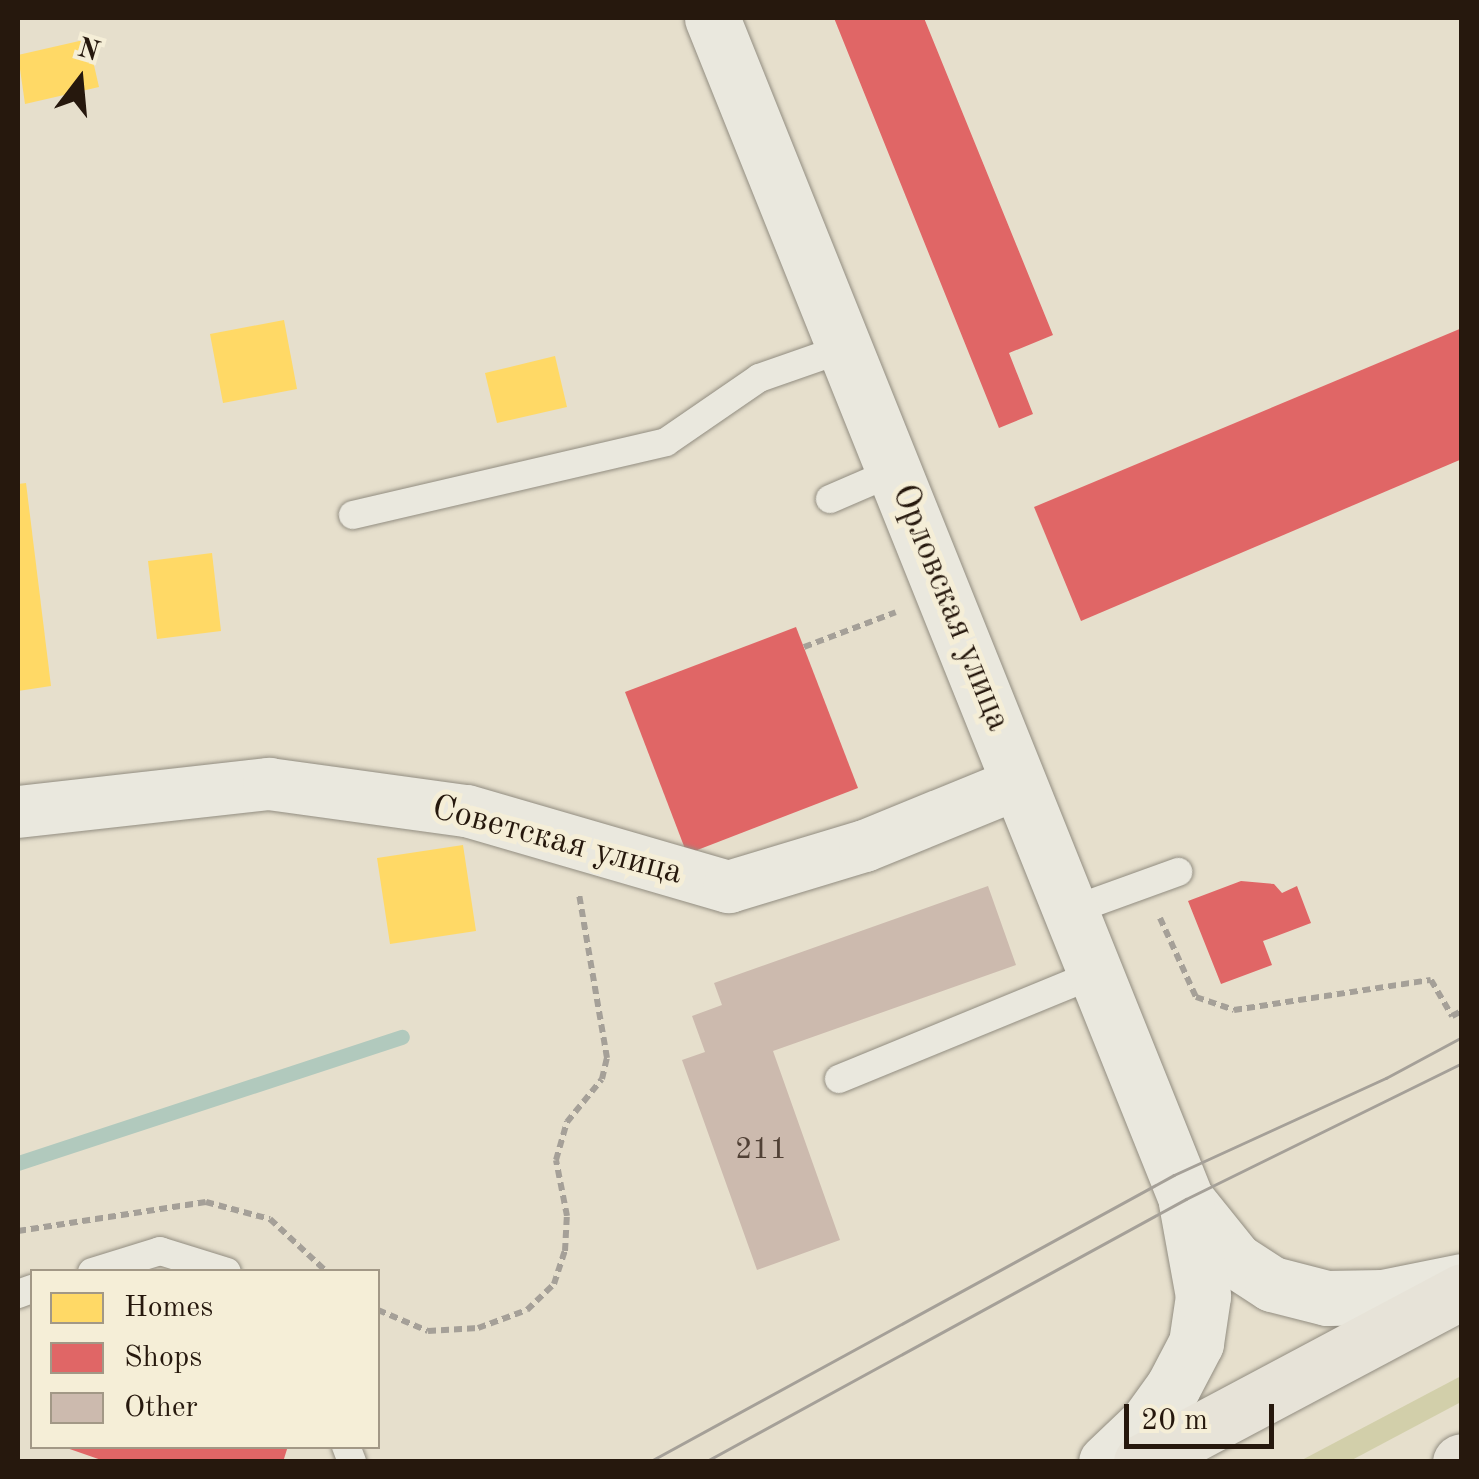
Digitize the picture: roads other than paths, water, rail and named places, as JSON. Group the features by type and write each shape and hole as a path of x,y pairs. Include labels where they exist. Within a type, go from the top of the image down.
{"main road":[{"path":"1141,1462 1462,1291"}],"street":[{"name":"Орловская улица","path":"712,18 1019,783 1074,910 1186,1199"},
{"name":"Советская улица","path":"18,812 270,784 467,811 729,887 866,846 1019,783"},
{"path":"1186,1199 1235,1260 1272,1284 1327,1298 1364,1298 1462,1282"},
{"path":"1106,1462 1147,1424 1173,1388 1196,1342 1203,1296 1186,1199"}],"lane":[{"path":"354,515 666,442 758,378 846,348"},
{"path":"830,499 895,471"},
{"path":"1074,910 1178,872"},
{"path":"839,1079 1097,973"},
{"path":"102,1269 160,1251 217,1269"}],"waterway":[{"path":"18,1163 402,1037"}],"tram line":[{"path":"649,1462 1174,1175 1386,1078 1462,1037"},
{"path":"705,1462 1186,1199 1462,1063"}]}
